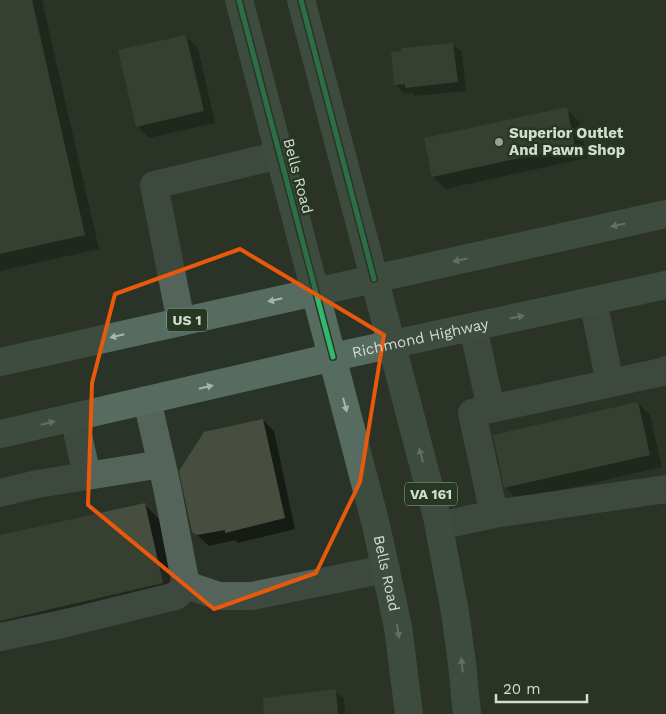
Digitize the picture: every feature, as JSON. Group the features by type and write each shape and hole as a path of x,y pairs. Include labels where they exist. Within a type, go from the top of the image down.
{"main road":[{"name":"Bells Road","path":"239,0 376,525 398,627 409,714"},
{"name":"VA 161","path":"301,0 439,526 455,612 467,714"},
{"name":"US 1","path":"0,362 666,214"},
{"name":"Richmond Highway","path":"0,434 666,285"}],"lane":[{"path":"181,322 154,185 280,155"},
{"path":"594,301 610,383"},
{"path":"473,327 491,409"},
{"path":"494,514 472,413 610,383 665,378"},
{"path":"147,400 186,585"},
{"path":"74,416 87,476"},
{"path":"0,494 38,484 162,464"},
{"path":"439,526 494,514 666,490"},
{"path":"186,585 219,596 252,596 386,569"},
{"path":"0,637 176,596 186,585"}],"highlighted area":[{"path":"240,249 384,335 360,482 316,573 214,609 88,505 92,383 115,294"}],"building":[{"path":"0,0 32,0 85,235 0,254"},
{"path":"186,35 204,111 136,127 118,50"},
{"path":"453,43 458,82 405,88 405,84 394,85 391,52 401,51 401,48"},
{"name":"Superior Outlet And Pawn Shop","path":"567,107 575,146 432,177 424,138"},
{"path":"638,402 650,455 504,488 493,435"},
{"path":"263,419 285,518 225,533 225,530 197,535 192,532 179,471 204,432"},
{"path":"145,503 163,583 0,621 0,535"},
{"path":"336,689 338,714 264,714 263,698"}],"cycle path":[{"path":"239,0 333,357"},
{"path":"301,0 374,279"}],"place":[{"name":"Superior Outlet And Pawn Shop","path":"499,142"}]}
